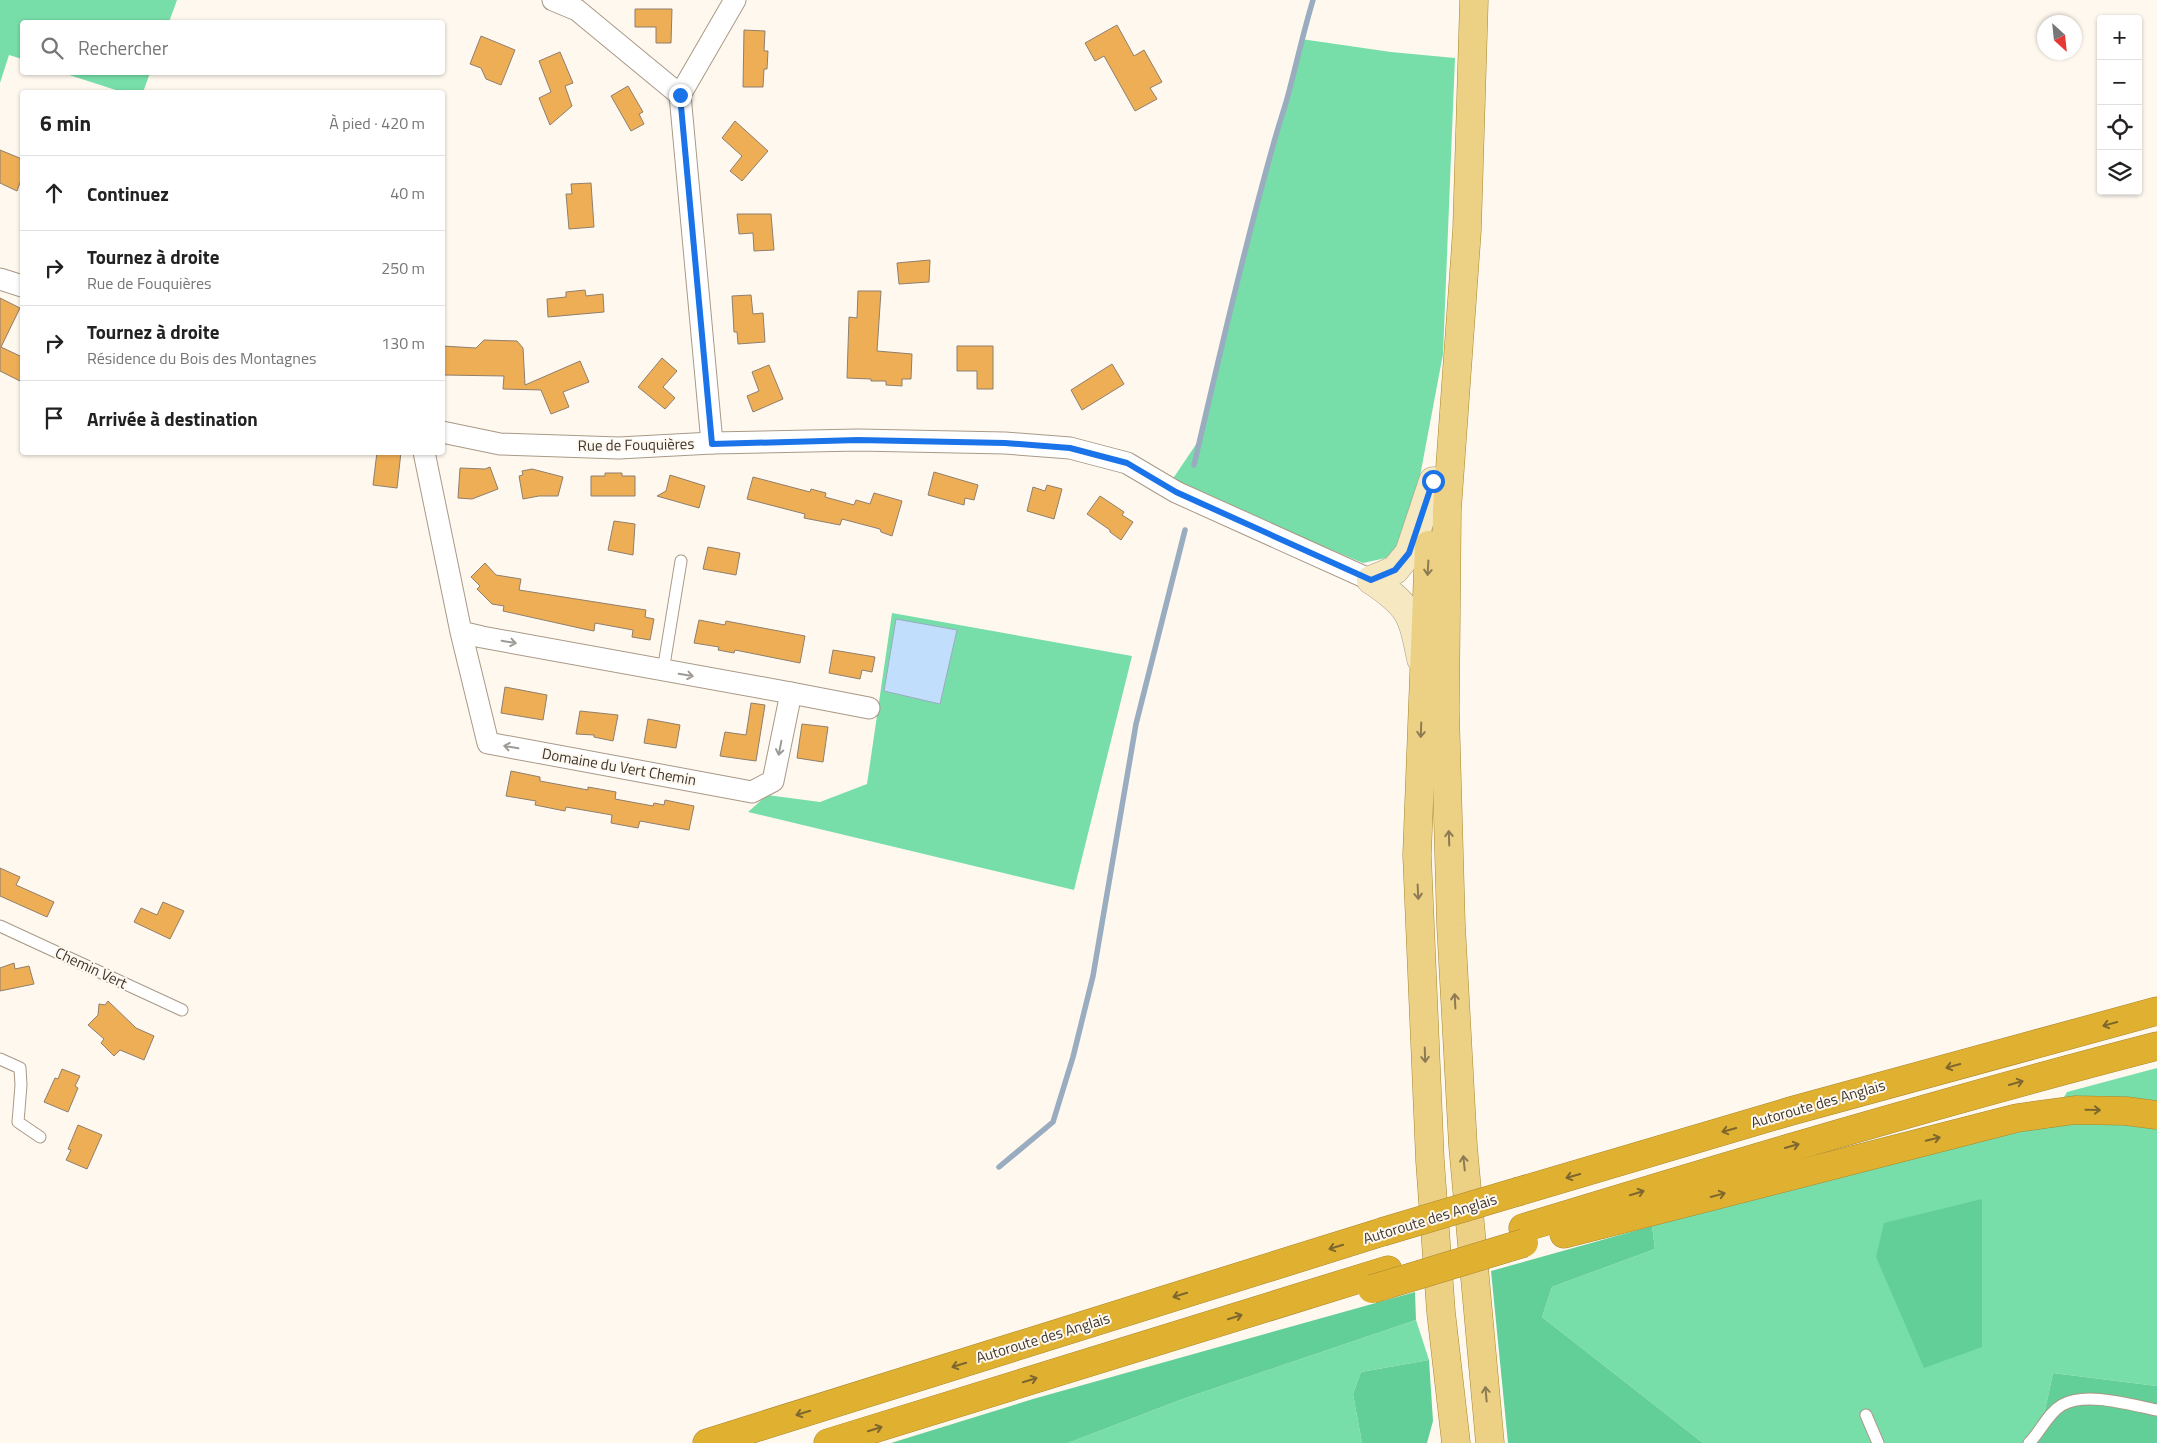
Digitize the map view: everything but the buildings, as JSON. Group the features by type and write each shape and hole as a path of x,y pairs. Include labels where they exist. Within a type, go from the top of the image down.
{"highway":[{"name":"Autoroute des Anglais","path":"707,1443 1382,1232 1791,1111 2157,1011"},
{"path":"828,1443 1344,1283 1380,1280 1523,1236 1788,1147 2054,1072 2157,1046"},
{"path":"1523,1236 2017,1118 2076,1110 2126,1111 2157,1115"}],"main road":[{"path":"1474,0 1470,66 1467,230 1448,510 1445,711 1451,925 1463,1146 1490,1443"},
{"path":"1456,1443 1441,1312 1430,1160 1417,855 1433,481 1451,233 1470,66"}],"street":[{"path":"553,0 577,10 680,95"},
{"path":"712,444 680,95 735,0"},
{"path":"0,279 20,285"},
{"name":"Rue de Fouquières","path":"445,433 500,444 619,448 858,440 1005,443 1070,448 1127,463 1176,492 1371,580"},
{"name":"Domaine du Vert Chemin","path":"425,455 461,632 488,743 752,792 774,781 791,693"},
{"path":"1371,580 1395,570 1409,553 1433,481"},
{"path":"1371,580 1392,594 1407,609 1416,634 1424,671"},
{"path":"461,632 869,708"}],"lane":[{"path":"663,670 681,561"},
{"name":"Chemin Vert","path":"0,926 182,1010"},
{"path":"0,1059 20,1068 21,1085 18,1122 40,1137"},
{"path":"2029,1443 2048,1418 2062,1405 2077,1400 2101,1399 2157,1410"},
{"path":"1866,1415 1878,1443"}],"green space":[{"path":"0,0 177,0 170,20 20,20 20,58 9,55 0,83"},
{"path":"1301,39 1391,52 1455,58 1443,354 1414,508 1405,541 1386,558 1363,563 1274,526 1172,480 1201,437 1210,390"},
{"path":"69,75 149,75 144,90 116,90"},
{"path":"892,613 1132,656 1074,890 748,812 767,795 820,802 867,784"},
{"path":"2157,1068 2157,1386 2053,1373 2038,1443 1703,1443 1542,1317 1552,1287 1655,1249 1652,1226 1923,1153 2047,1126 2067,1092"},
{"path":"1982,1199 1982,1347 1924,1368 1876,1257 1884,1223"},
{"path":"1652,1226 1655,1249 1552,1287 1542,1317 1703,1443 1508,1443 1491,1271"},
{"path":"1415,1292 1416,1320 1180,1400 1068,1443 891,1443 1033,1399"},
{"path":"1416,1320 1429,1360 1361,1372 1353,1394 1362,1443 1068,1443 1180,1400"},
{"path":"1429,1360 1433,1421 1427,1443 1362,1443 1353,1394 1361,1372"},
{"path":"2053,1373 2157,1386 2157,1443 2038,1443"}],"water":[{"path":"896,619 957,630 940,704 884,691"}],"waterway":[{"path":"1194,465 1252,222 1313,0"},
{"path":"999,1167 1053,1122 1073,1057 1093,976 1136,724 1185,530"}],"route":[{"path":"680,95 712,444 858,440 1005,443 1070,448 1127,463 1176,492 1371,580 1395,570 1409,553 1433,481"}]}
